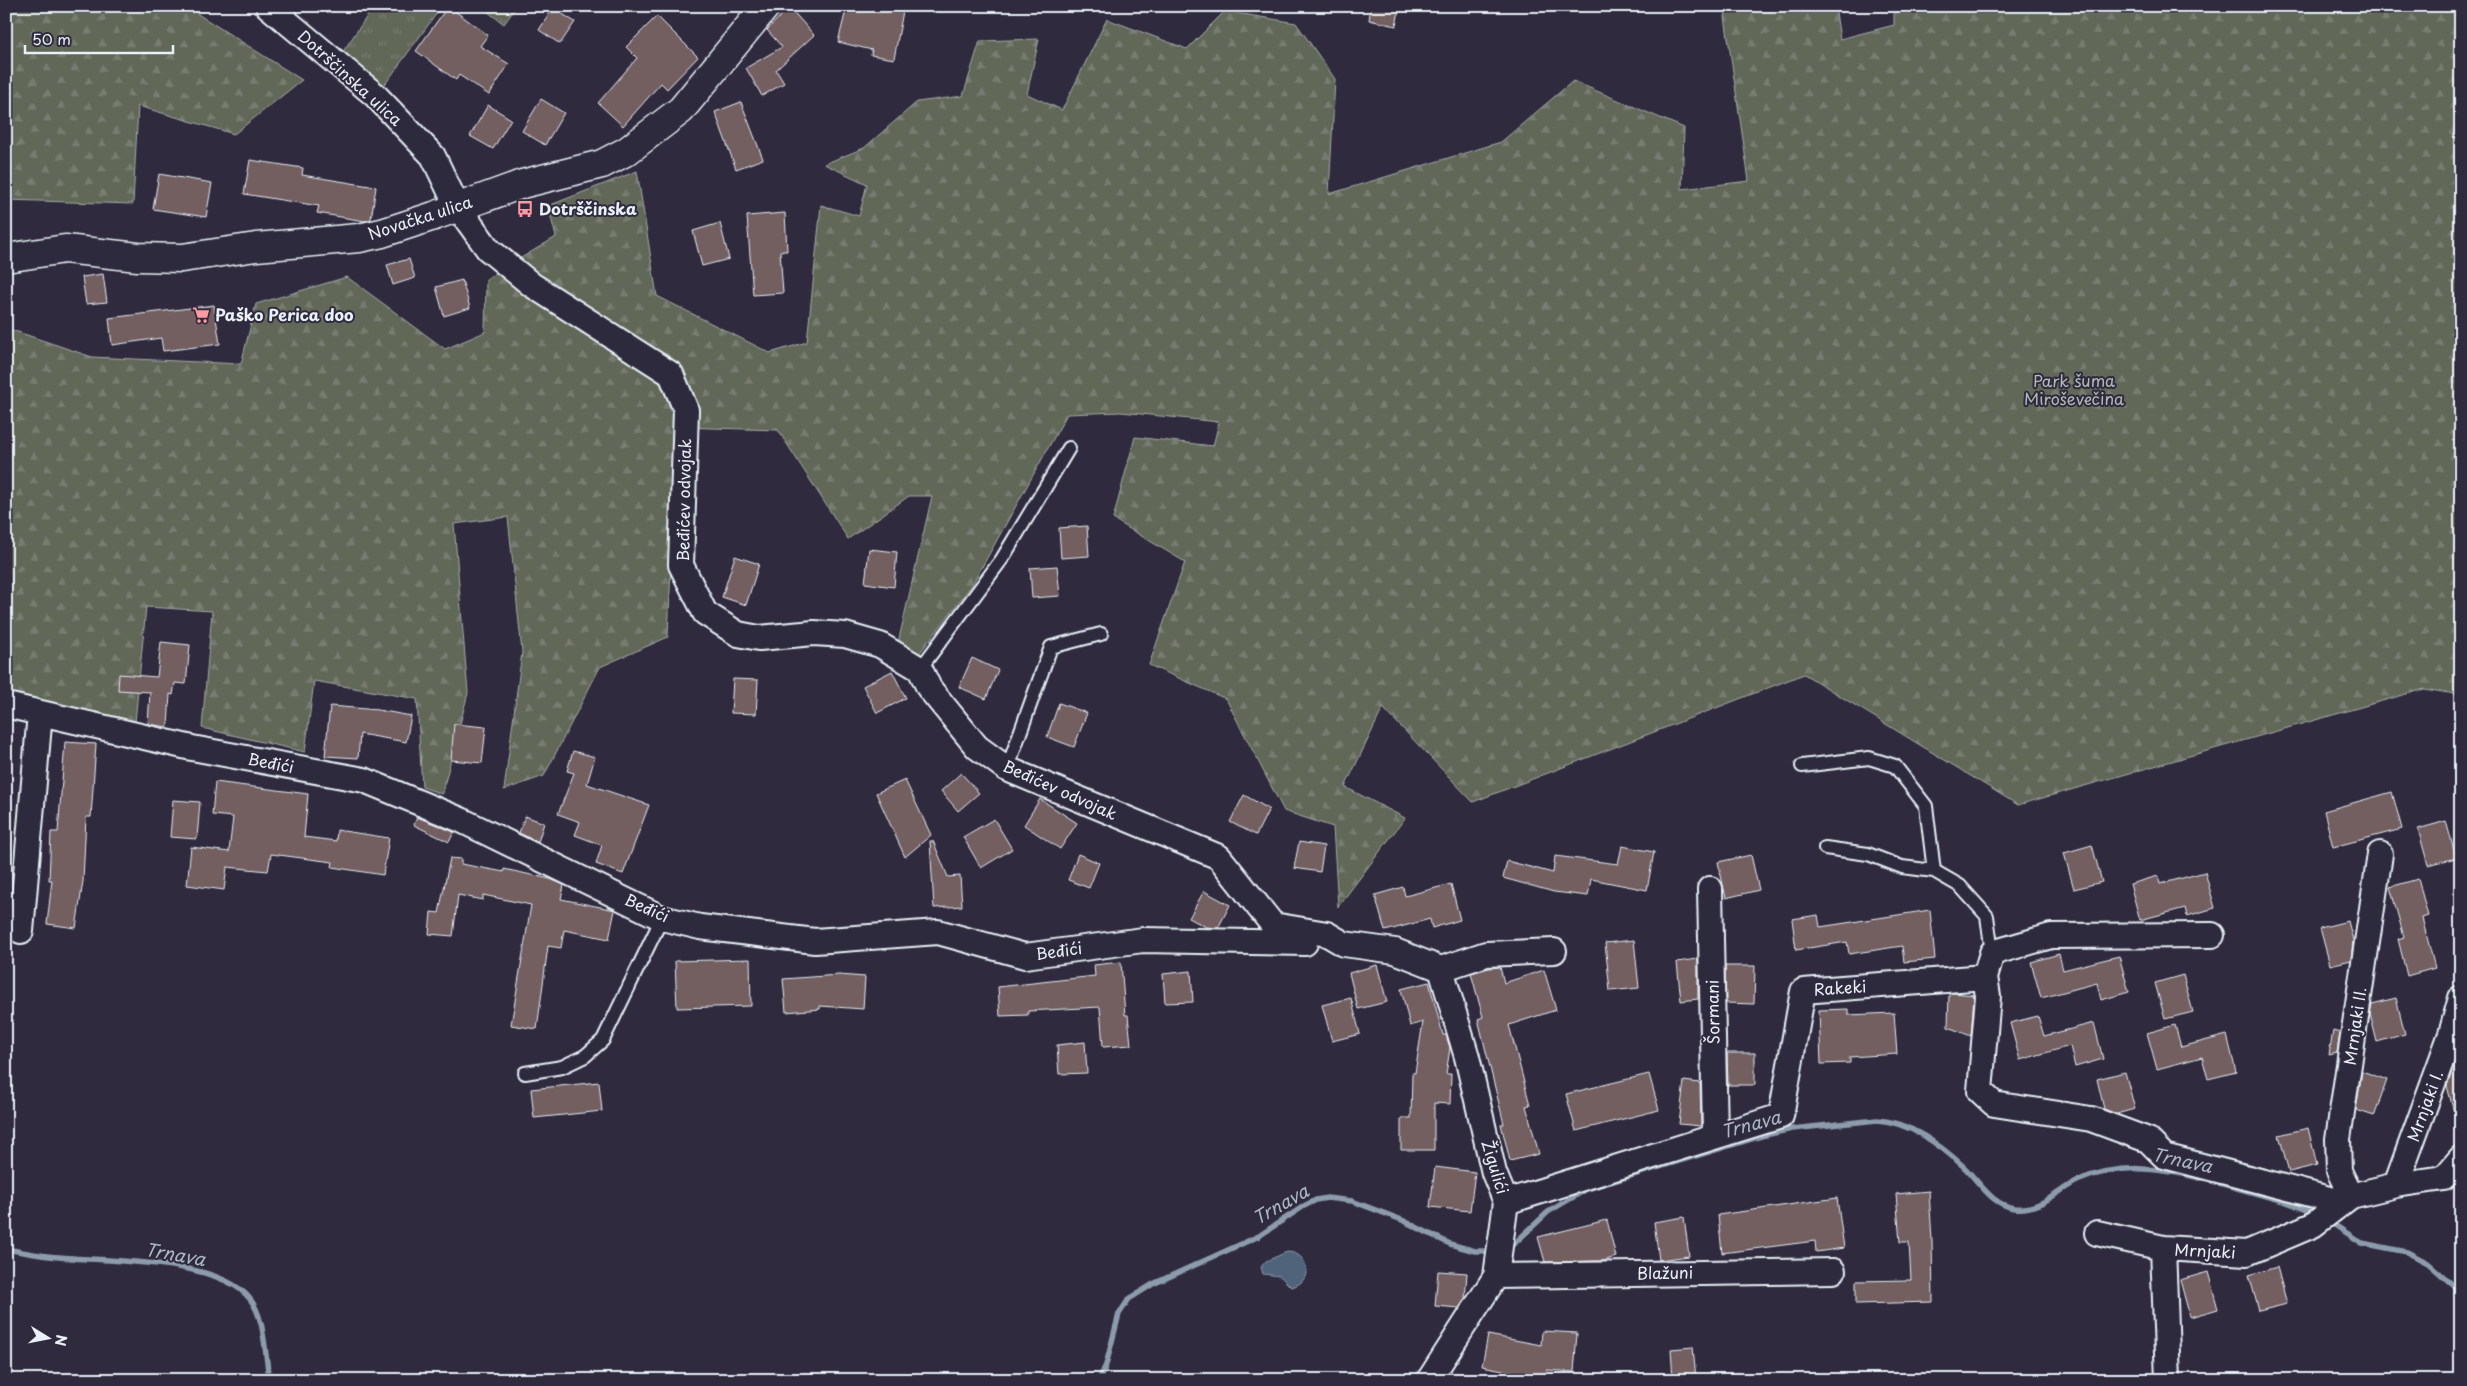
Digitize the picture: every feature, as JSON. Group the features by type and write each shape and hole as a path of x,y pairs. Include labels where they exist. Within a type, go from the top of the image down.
{"street":[{"name":"Dotrščinska ulica","path":"268,6 375,95 434,156 457,206"},
{"name":"Novačka ulica","path":"6,258 65,249 138,257 182,258 256,247 374,235 434,216 457,206 522,184 602,164 627,151 680,110 766,6"},
{"name":"Beđićev odvojak","path":"457,206 488,249 532,286 671,374 686,410 681,565 705,613 738,634 759,638 814,633 845,635 880,645 920,669 929,688 977,747 1007,769 1219,857 1272,925 1327,934 1344,944 1395,951 1441,969"},
{"name":"Beđići","path":"6,705 192,748 364,780 461,820 662,918 700,927 815,941 938,932 1025,956 1144,940 1344,944"},
{"path":"21,931 40,713"},
{"name":"Mrnjaki II.","path":"2334,1208 2339,1171 2338,1139 2380,854"},
{"name":"Šormani","path":"1710,889 1715,1135"},
{"path":"2212,935 2051,936 1992,953 1985,976 1988,996 1980,1091 1994,1104 2091,1120 2148,1140 2164,1156 2334,1208"},
{"path":"1441,969 1486,954 1554,950"},
{"name":"Žigulići","path":"1429,1380 1497,1271 1506,1202 1494,1173 1467,1057 1441,969"},
{"name":"Rakeki","path":"1506,1202 1715,1135 1781,1116 1803,991 1985,976"},
{"name":"Mrnjaki I.","path":"2396,1185 2451,1034 2461,998"},
{"name":"Mrnjaki","path":"2168,1380 2163,1248 2247,1253 2334,1208 2396,1185 2444,1178 2461,1158"},
{"path":"2097,1233 2163,1248"},
{"name":"Blažuni","path":"1497,1271 1832,1270"}],"lane":[{"path":"920,669 1002,559 1069,448"},
{"path":"1007,769 1051,647 1101,634"},
{"path":"1802,766 1869,758 1895,766 1926,806 1934,871"},
{"path":"1825,848 1868,854 1902,867 1934,871 1960,886 1987,916 1992,953"},
{"path":"525,1073 562,1067 585,1056 603,1040 662,918"}],"green space":[{"path":"6,6 185,6 302,80 234,134 138,106 133,204 6,200"},
{"path":"374,6 442,6 383,87 342,53"},
{"path":"480,6 517,6 504,24"},
{"name":"Park šuma Miroševečina","path":"1727,6 1835,6 1840,39 1894,25 1894,6 2461,6 2461,695 2424,689 2018,805 1804,674 1473,802 1383,708 1345,787 1405,818 1338,907 1333,827 1284,811 1226,699 1149,665 1185,562 1113,519 1135,437 1213,446 1219,422 1121,412 1067,414 972,585 915,659 898,643 932,496 909,496 848,539 778,430 677,427 668,637 600,667 544,776 504,790 522,652 508,517 454,524 468,693 442,794 422,787 417,699 314,681 305,752 202,728 212,611 146,607 135,722 6,698 6,328 92,357 241,364 256,304 347,277 445,349 485,332 486,279 556,237 548,206 637,171 657,296 770,353 807,342 821,205 859,216 867,184 824,164 864,148 917,102 963,96 980,41 1039,39 1027,94 1062,110 1107,19 1187,49 1225,11 1296,23 1335,79 1329,194 1501,142 1573,81 1684,128 1682,189 1749,181 1725,17"}],"water":[{"path":"1287,1252 1295,1253 1301,1257 1306,1268 1303,1280 1291,1287 1280,1276 1263,1274 1261,1267 1266,1261"}],"building":[{"path":"448,6 488,35 480,46 509,64 489,95 459,75 456,80 416,51"},
{"path":"852,6 904,6 894,59 871,55 872,50 838,42 846,10 851,11"},
{"path":"1371,6 1400,6 1396,26 1369,20"},
{"path":"789,7 814,35 776,70 784,83 762,96 746,68 782,47 767,30"},
{"path":"553,8 575,22 560,44 539,30"},
{"path":"657,16 698,57 667,89 661,83 623,126 598,103 637,58 626,47"},
{"path":"541,99 564,113 545,145 522,131"},
{"path":"741,102 763,159 736,169 715,112"},
{"path":"488,105 511,119 493,149 470,136"},
{"path":"250,160 303,168 302,175 376,187 371,219 365,221 317,213 319,206 244,194"},
{"path":"159,174 212,183 206,217 153,209"},
{"path":"785,213 787,251 780,251 783,293 753,295 747,216"},
{"path":"720,223 729,259 702,266 693,231"},
{"path":"409,259 415,278 393,285 387,265"},
{"path":"103,274 107,302 86,304 82,277"},
{"path":"462,280 470,308 444,316 436,287"},
{"path":"214,305 220,344 163,351 161,338 112,345 109,318"},
{"path":"1087,526 1089,556 1061,558 1059,528"},
{"path":"869,549 897,552 894,587 865,583"},
{"path":"735,556 759,564 746,605 722,597"},
{"path":"1057,566 1060,596 1032,598 1030,568"},
{"path":"161,642 190,645 186,684 175,683 173,695 170,694 168,727 148,724 150,692 118,690 119,674 157,677"},
{"path":"972,658 998,670 986,699 959,687"},
{"path":"892,671 906,698 877,713 863,686"},
{"path":"733,679 758,680 756,714 731,713"},
{"path":"1059,703 1087,713 1074,747 1047,737"},
{"path":"330,706 378,710 411,716 406,742 360,734 358,758 325,756"},
{"path":"454,724 486,727 482,763 451,760"},
{"path":"65,742 96,744 91,817 86,817 83,881 76,928 47,924 52,880 49,880 51,832 58,832"},
{"path":"573,751 595,757 587,784 649,805 623,874 596,864 602,845 575,835 580,822 558,814 574,773 567,771"},
{"path":"961,773 979,793 958,811 941,791"},
{"path":"905,780 931,835 905,857 876,793"},
{"path":"215,782 308,794 304,837 336,841 337,830 389,838 383,875 332,867 333,862 271,854 268,871 227,867 224,890 187,885 191,847 229,852 233,817 212,815"},
{"path":"2392,792 2402,829 2333,847 2324,811"},
{"path":"1244,795 1269,809 1256,835 1230,822"},
{"path":"1040,799 1077,823 1060,849 1024,825"},
{"path":"173,800 200,802 197,839 170,837"},
{"path":"525,816 544,823 538,842 519,833"},
{"path":"417,817 454,832 449,842 414,825"},
{"path":"994,819 1012,849 981,868 963,837"},
{"path":"2446,821 2456,858 2428,865 2418,829"},
{"path":"930,841 933,841 948,877 960,876 962,906 934,908"},
{"path":"1299,842 1324,846 1320,872 1294,868"},
{"path":"2092,845 2102,882 2074,889 2064,853"},
{"path":"1622,846 1654,852 1647,890 1591,879 1588,896 1554,892 1503,878 1507,861 1553,873 1555,856 1618,864"},
{"path":"1078,854 1099,863 1089,888 1068,880"},
{"path":"1751,855 1759,890 1726,898 1718,862"},
{"path":"450,858 461,859 461,864 504,872 504,869 550,879 564,885 561,899 615,910 609,939 564,930 561,948 548,946 537,1029 511,1025 531,905 483,895 483,900 458,895 453,936 429,934 431,912 439,913"},
{"path":"2205,872 2215,908 2187,916 2185,908 2140,920 2130,884 2158,876 2160,884"},
{"path":"2418,879 2428,916 2422,918 2435,968 2407,976 2398,939 2404,937 2390,887"},
{"path":"1451,884 1460,920 1432,928 1430,919 1385,931 1375,895 1403,887 1405,896"},
{"path":"1204,891 1230,905 1218,928 1206,927 1189,918"},
{"path":"1930,910 1935,959 1904,962 1902,946 1849,954 1847,942 1796,950 1792,919 1818,915 1820,927"},
{"path":"2348,921 2353,940 2351,960 2330,965 2320,928"},
{"path":"1634,940 1639,988 1610,991 1605,943"},
{"path":"2059,954 2063,970 2119,956 2129,992 2101,1000 2097,983 2041,998 2031,962"},
{"path":"750,959 751,1006 677,1008 675,961"},
{"path":"1698,959 1698,999 1681,1001 1677,962"},
{"path":"1121,962 1125,1015 1128,1015 1131,1045 1103,1047 1100,1007 1028,1011 1028,1015 1000,1016 998,987 1095,976 1094,965"},
{"path":"1377,965 1387,1002 1358,1009 1349,973"},
{"path":"1725,966 1755,966 1754,1004 1726,1003"},
{"path":"1500,967 1504,983 1544,970 1556,1010 1509,1025 1530,1105 1526,1106 1539,1154 1510,1161 1501,1124 1504,1124 1478,1019 1483,1017 1471,973"},
{"path":"1191,971 1193,1002 1165,1003 1163,974"},
{"path":"839,975 865,977 863,1009 820,1006 820,1009 786,1012 783,979"},
{"path":"2183,975 2193,1012 2165,1019 2155,983"},
{"path":"1429,982 1443,1035 1446,1035 1450,1048 1446,1074 1451,1074 1450,1104 1434,1103 1434,1150 1401,1150 1401,1118 1411,1118 1412,1073 1415,1073 1423,1022 1410,1026 1401,989"},
{"path":"1949,994 1974,995 1971,1036 1948,1027"},
{"path":"1351,998 1360,1034 1332,1041 1322,1005"},
{"path":"2396,998 2405,1034 2377,1042 2370,1014 2372,1004"},
{"path":"1848,1009 1848,1015 1894,1013 1897,1054 1850,1057 1850,1063 1821,1064 1819,1010"},
{"path":"2038,1016 2044,1036 2094,1023 2103,1059 2075,1067 2070,1046 2020,1060 2010,1023"},
{"path":"2175,1025 2181,1047 2227,1035 2236,1072 2208,1079 2202,1057 2157,1069 2147,1033"},
{"path":"2333,1031 2340,1033 2337,1053 2329,1055"},
{"path":"1085,1042 1087,1073 1059,1074 1057,1045"},
{"path":"1727,1053 1755,1053 1755,1085 1728,1085"},
{"path":"2461,1065 2461,1120 2456,1120 2447,1086 2454,1066"},
{"path":"2362,1071 2387,1080 2374,1116 2356,1110"},
{"path":"2125,1072 2135,1109 2116,1114 2104,1109 2097,1079"},
{"path":"1649,1074 1659,1110 1576,1131 1566,1094"},
{"path":"1684,1081 1700,1083 1701,1126 1679,1124"},
{"path":"599,1082 602,1111 534,1118 531,1089"},
{"path":"2308,1128 2317,1165 2289,1172 2279,1135"},
{"path":"1435,1167 1475,1172 1470,1211 1430,1207"},
{"path":"1929,1191 1933,1302 1856,1304 1856,1281 1911,1280 1909,1242 1900,1242 1896,1194"},
{"path":"1837,1198 1844,1248 1816,1252 1815,1241 1722,1253 1718,1215"},
{"path":"1684,1217 1689,1256 1659,1260 1654,1222"},
{"path":"1607,1220 1616,1257 1603,1261 1545,1262 1538,1237"},
{"path":"2277,1267 2287,1304 2259,1311 2249,1275"},
{"path":"1438,1271 1467,1273 1465,1299 1459,1308 1435,1306"},
{"path":"2208,1272 2218,1309 2190,1317 2180,1280"},
{"path":"1542,1331 1577,1333 1574,1372 1547,1370 1547,1380 1518,1380 1519,1373 1482,1366 1488,1335 1541,1345"},
{"path":"1693,1347 1696,1380 1673,1380 1671,1349"}],"waterway":[{"name":"Trnava","path":"1506,1248 1515,1243 1548,1212 1587,1189 1761,1136 1792,1129 1877,1120 1901,1125 1924,1136 1963,1166 1992,1197 2007,1206 2015,1208 2024,1208 2040,1203 2077,1181 2108,1171 2153,1169 2200,1178"},
{"name":"Trnava","path":"2212,1181 2287,1202 2317,1214"},
{"name":"Trnava","path":"1099,1380 1106,1365 1119,1314 1129,1299 1153,1284 1259,1236 1316,1200 1327,1198 1352,1201 1402,1220 1450,1244 1475,1251 1494,1251"},
{"name":"Trnava","path":"2327,1220 2362,1243 2407,1252 2428,1263 2461,1292"},
{"name":"Trnava","path":"6,1249 39,1255 161,1264 214,1276 235,1286 250,1299 259,1317 270,1380"}],"place":[{"name":"Dotrščinska","path":"525,209"},
{"name":"Paško Perica doo","path":"201,315"}]}
